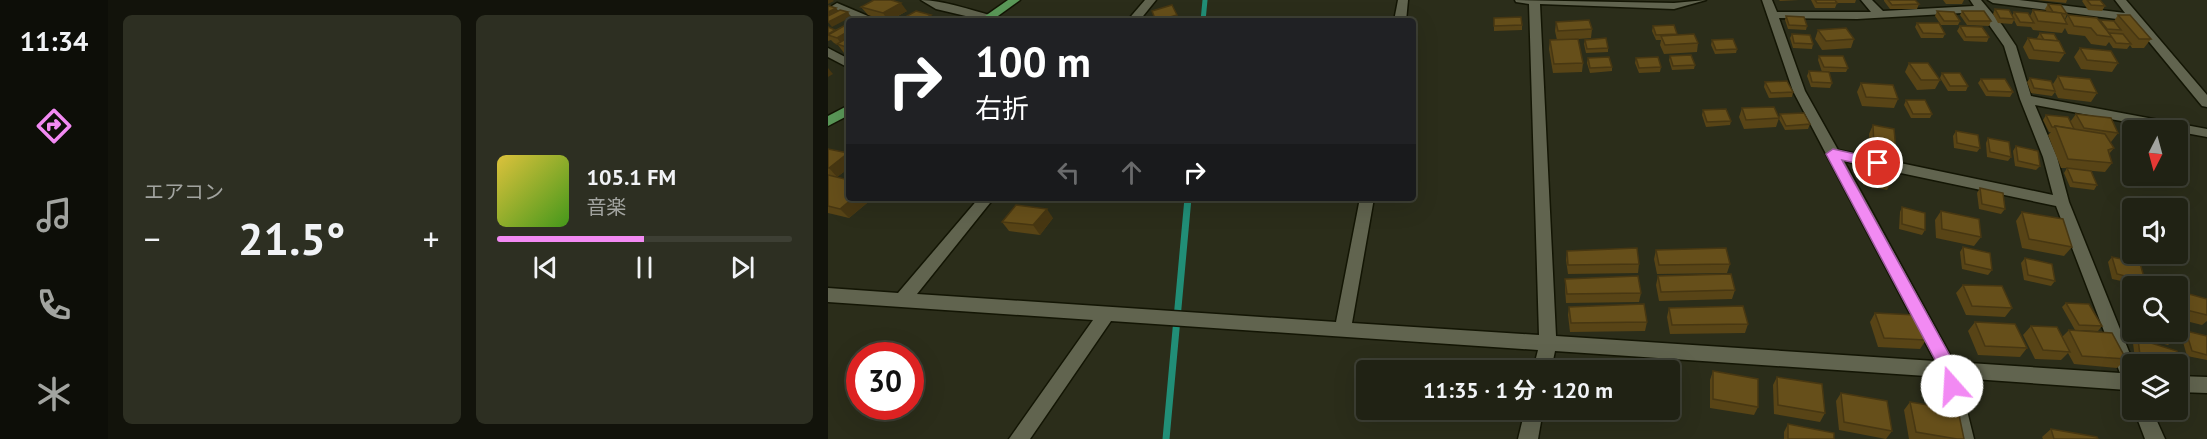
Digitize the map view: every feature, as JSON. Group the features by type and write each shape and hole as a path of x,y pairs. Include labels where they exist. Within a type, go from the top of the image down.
{"main road":[{"path":"990,18 1015,0"},
{"path":"828,122 846,111"}],"street":[{"path":"832,8 852,0"},
{"path":"926,0 940,7 980,18"},
{"path":"1136,18 1151,0"},
{"path":"1401,18 1404,0"},
{"path":"1520,0 1674,6 1701,0"},
{"path":"1534,0 1548,342 1544,360"},
{"path":"1767,0 1799,91 1948,368 1964,439"},
{"path":"1866,0 1879,14"},
{"path":"1993,0 2135,18"},
{"path":"2120,0 2207,103"},
{"path":"1773,15 1879,14 1979,4 2010,46 2026,99 2050,157 2061,202 2122,354"},
{"path":"832,8 862,18"},
{"path":"828,52 846,62"},
{"path":"2026,99 2207,133"},
{"path":"1833,154 2061,202"},
{"path":"903,299 985,201"},
{"path":"1343,328 1366,201"},
{"path":"828,295 2122,381"},
{"path":"1019,439 1108,312"},
{"path":"2188,384 2207,385"},
{"path":"1528,439 1532,420"},
{"path":"2147,420 2155,439"}],"building":[{"path":"874,0 891,0 901,3 883,13 861,7"},
{"path":"1815,0 1835,0 1837,3 1817,3"},
{"path":"1888,0 1915,0 1919,4 1892,5"},
{"path":"2087,0 2100,0 2105,6 2091,5"},
{"path":"2048,4 2061,5 2067,14 2053,12"},
{"path":"1172,5 1177,15 1155,18 1152,11"},
{"path":"829,6 836,8 828,12"},
{"path":"1995,9 2009,10 2014,19 2000,18"},
{"path":"840,10 848,12 828,22 828,16"},
{"path":"2033,10 2061,13 2067,24 2038,21"},
{"path":"916,11 931,15 926,18 903,18"},
{"path":"1937,11 1954,12 1960,21 1944,21"},
{"path":"1962,11 1984,11 1991,21 1969,21"},
{"path":"2014,12 2028,13 2034,23 2020,22"},
{"path":"2068,15 2097,18 2112,37 2097,35 2091,28 2074,26"},
{"path":"2118,15 2130,15 2151,39 2139,39"},
{"path":"1786,16 1804,17 1807,26 1789,25"},
{"path":"1521,17 1522,25 1494,26 1494,18"},
{"path":"1589,20 1592,29 1558,31 1556,22"},
{"path":"2100,20 2114,21 2121,30 2107,29"},
{"path":"1917,23 1939,23 1945,34 1923,33"},
{"path":"846,25 846,33 837,38 828,35"},
{"path":"1674,25 1677,34 1656,35 1653,26"},
{"path":"1960,26 1982,27 1989,37 1966,37"},
{"path":"828,27 835,30 828,34"},
{"path":"1846,28 1854,39 1826,41 1818,30"},
{"path":"2040,33 2054,34 2058,41 2044,40"},
{"path":"2109,33 2123,34 2131,44 2116,43"},
{"path":"1694,34 1698,43 1665,45 1661,36"},
{"path":"1792,34 1810,35 1813,44 1794,43"},
{"path":"1606,38 1608,48 1587,49 1585,40"},
{"path":"2028,38 2059,41 2065,53 2034,50"},
{"path":"846,39 846,47 837,44"},
{"path":"1578,39 1583,63 1554,64 1550,40"},
{"path":"1733,39 1737,49 1716,50 1712,40"},
{"path":"2080,48 2111,51 2118,63 2087,60"},
{"path":"1691,55 1695,65 1673,66 1670,56"},
{"path":"1819,56 1843,56 1848,68 1824,67"},
{"path":"1609,57 1612,67 1590,68 1588,58"},
{"path":"1658,57 1661,67 1639,68 1636,58"},
{"path":"1909,63 1928,63 1940,80 1921,80"},
{"path":"1809,71 1829,72 1832,83 1812,82"},
{"path":"1942,73 1960,73 1968,86 1950,86"},
{"path":"2058,76 2090,79 2097,93 2064,89"},
{"path":"2030,78 2051,81 2055,91 2034,88"},
{"path":"1981,79 2005,79 2013,92 1988,91"},
{"path":"1787,81 1793,92 1771,93 1765,82"},
{"path":"1861,83 1893,85 1898,99 1866,97"},
{"path":"1906,100 1925,100 1932,114 1913,114"},
{"path":"1774,107 1779,118 1746,120 1742,108"},
{"path":"1726,109 1731,121 1707,122 1703,110"},
{"path":"1804,113 1810,124 1786,126 1780,114"},
{"path":"2076,114 2111,118 2118,133 2084,128"},
{"path":"2046,115 2068,117 2074,129 2052,127"},
{"path":"1873,125 1894,129 1896,151 1874,147"},
{"path":"2055,126 2105,134 2114,148 2108,150 2112,163 2068,159"},
{"path":"1956,131 1978,135 1980,148 1957,143"},
{"path":"1988,138 2009,142 2011,157 1990,152"},
{"path":"2016,146 2038,151 2040,166 2018,161"},
{"path":"828,149 846,153 846,155 828,168"},
{"path":"1866,167 1889,172 1889,186 1866,180"},
{"path":"2067,168 2091,171 2097,185 2073,182"},
{"path":"828,175 846,179 846,201 849,201 840,209 828,206"},
{"path":"1980,188 2003,193 2005,209 1982,204"},
{"path":"1016,205 1047,209 1033,225 1002,222"},
{"path":"1902,207 1925,213 1925,230 1902,224"},
{"path":"1941,211 1979,219 1981,237 1942,229"},
{"path":"2022,212 2063,219 2072,247 2029,239"},
{"path":"1963,247 1990,253 1992,270 1965,264"},
{"path":"1637,248 1639,264 1568,265 1567,251"},
{"path":"1726,248 1730,264 1659,265 1656,250"},
{"path":"2112,257 2122,259 2122,264 2140,264 2144,276 2125,276 2117,274"},
{"path":"2025,258 2052,264 2055,281 2028,275"},
{"path":"1731,274 1735,290 1661,292 1658,276"},
{"path":"1638,276 1641,293 1567,294 1565,279"},
{"path":"1963,285 2002,286 2012,308 1972,306"},
{"path":"2188,294 2207,299 2207,315 2188,310"},
{"path":"2066,303 2089,304 2102,326 2079,325"},
{"path":"1644,304 1647,322 1571,323 1569,307"},
{"path":"1743,306 1748,324 1672,325 1669,308"},
{"path":"1875,313 1916,315 1926,340 1884,338"},
{"path":"1975,322 2015,324 2027,348 1985,346"},
{"path":"2031,326 2057,327 2070,352 2043,350"},
{"path":"2069,330 2112,333 2123,354 2122,359 2082,356"},
{"path":"2188,331 2207,336 2207,355 2192,351"},
{"path":"2138,342 2148,342 2177,351 2178,354 2140,354"},
{"path":"1713,371 1758,379 1758,407 1713,399"},
{"path":"1777,377 1822,384 1825,413 1778,405"},
{"path":"1841,393 1887,401 1892,431 1844,422"},
{"path":"1910,402 1958,410 1964,439 1916,432"},
{"path":"1788,424 1834,433 1834,439 1788,439"},
{"path":"2051,429 2097,437 2098,439 2054,439"}],"waterway":[{"path":"1203,18 1205,0"},
{"path":"1166,439 1188,201"}],"route":[{"path":"1878,163 1833,154 1948,368 1952,386"}]}
